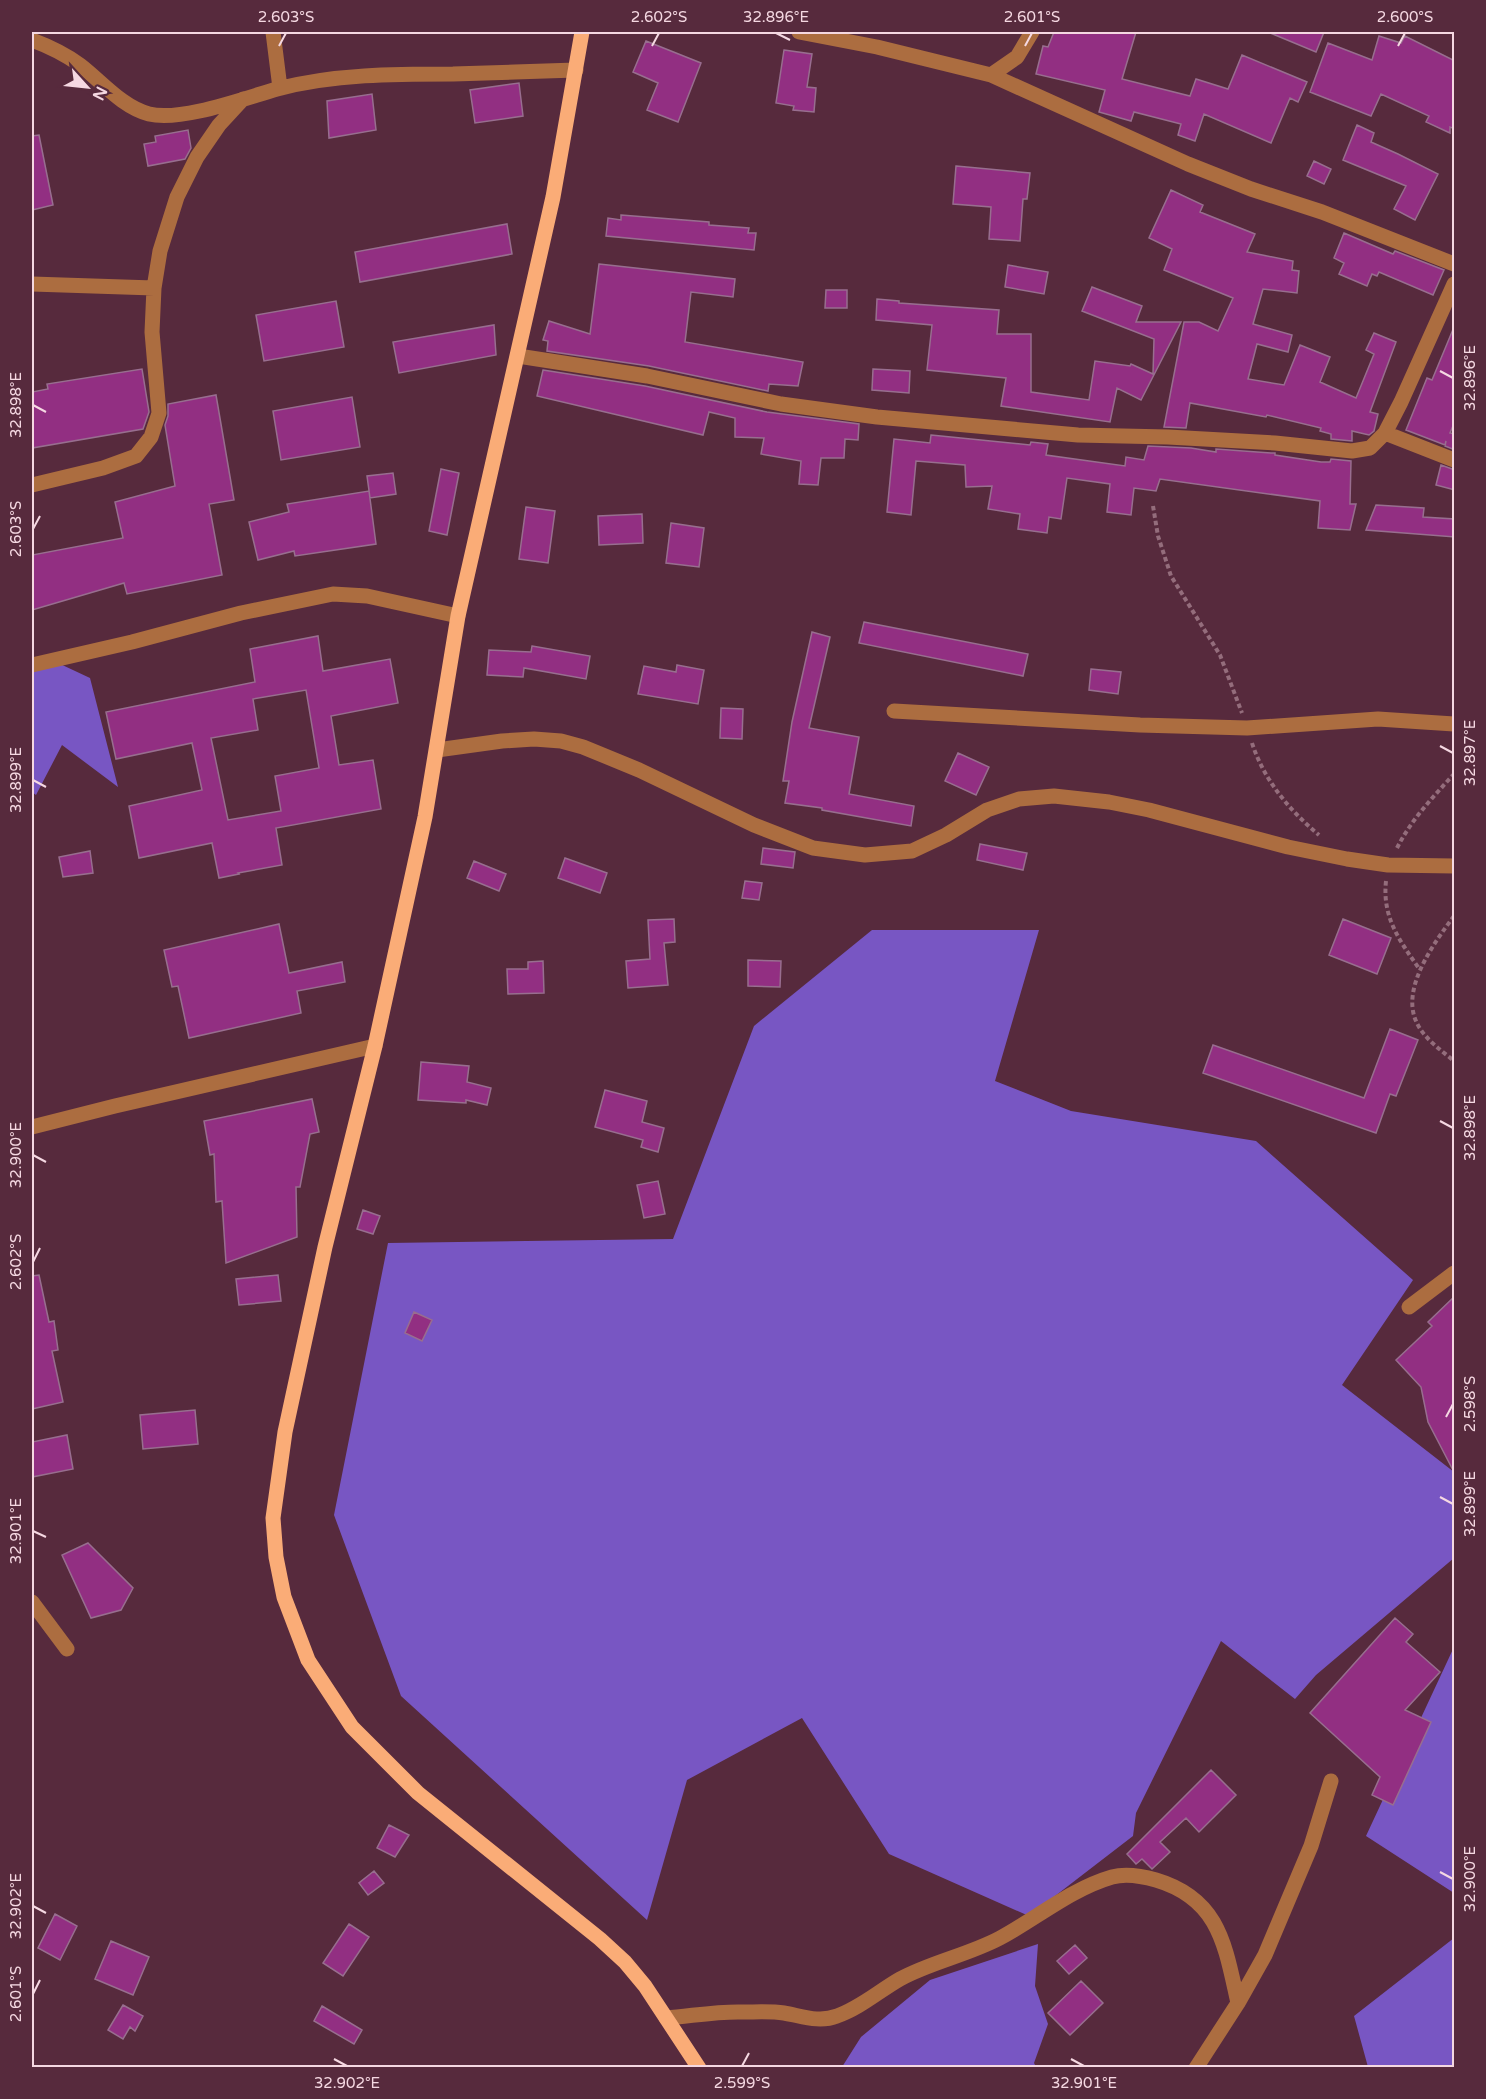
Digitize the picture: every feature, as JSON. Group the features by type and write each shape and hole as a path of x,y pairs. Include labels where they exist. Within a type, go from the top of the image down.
{"main road":[{"path":"582,32 553,198 458,616 425,817 375,1046 325,1248 285,1432 273,1518 276,1557 284,1597 308,1660 352,1727 418,1793 625,1962 645,1986 699,2067"}],"street":[{"path":"273,32 280,88"},
{"path":"799,32 877,47 991,75 1188,164 1251,189 1322,212 1455,264"},
{"path":"991,75 1017,57 1032,32"},
{"path":"32,40 51,47 78,64 131,107 150,115 168,116 280,88 333,79 395,74 576,70"},
{"path":"32,485 103,468 136,456 151,436 159,413 152,332 153,288 160,250 177,196 197,157 219,125 243,99"},
{"path":"32,284 153,288"},
{"path":"518,356 647,376 792,405 877,417 1078,435 1192,438 1352,451 1370,448 1385,433 1455,284"},
{"path":"1385,433 1455,460"},
{"path":"32,664 132,642 241,613 333,594 367,596 458,616"},
{"path":"894,711 1140,725 1246,728 1378,719 1455,724"},
{"path":"436,750 502,741 534,739 561,741 583,747 639,770 754,825 813,848 854,854 912,851 946,835 987,810 1019,799 1054,796 1109,802 1149,810 1287,847 1388,865 1455,866"},
{"path":"32,1127 375,1046"},
{"path":"1409,1307 1455,1273"},
{"path":"32,1602 67,1649"},
{"path":"1196,2067 1238,2003 1265,1955 1306,1857 1331,1780"},
{"path":"666,2018 740,2012 784,2013 807,2019 836,2017 863,2003 900,1978 999,1938 1081,1890 1113,1877 1139,1875 1168,1884 1191,1896 1207,1910 1215,1923 1228,1958 1238,2003"}],"path":[{"path":"1154,506 1158,536 1170,576 1220,655 1234,689 1256,758 1288,806 1321,837"},
{"path":"1420,970 1403,946 1389,920 1385,891 1388,865 1407,830 1429,801 1455,774"},
{"path":"1455,916 1420,970 1410,1000 1416,1022 1430,1041 1455,1061"}],"shaded area":[{"path":"58,663 90,678 118,787 62,745 36,795 32,792 32,671"},
{"path":"872,930 1039,930 995,1081 1071,1111 1256,1141 1413,1280 1342,1385 1454,1472 1454,1558 1316,1675 1295,1699 1221,1641 1136,1813 1133,1836 1029,1916 889,1854 802,1718 687,1780 647,1920 401,1696 334,1515 388,1243 673,1239 754,1026"},
{"path":"1454,1647 1454,1893 1366,1836"},
{"path":"1454,1938 1454,2067 1368,2067 1354,2016"},
{"path":"1038,1944 1035,1986 1048,2024 1034,2063 1036,2067 842,2067 861,2037 930,1980"}],"building":[{"path":"1054,32 1136,32 1122,79 1190,96 1196,79 1228,89 1242,55 1307,82 1298,102 1290,98 1271,143 1204,114 1195,141 1178,135 1181,124 1134,112 1131,121 1099,112 1105,90 1036,74 1043,46 1048,47"},
{"path":"1268,32 1324,32 1316,52"},
{"path":"1379,36 1401,43 1405,36 1455,61 1455,129 1450,127 1450,133 1426,122 1429,116 1381,94 1371,116 1310,92 1328,43 1372,60"},
{"path":"646,41 701,63 678,122 647,110 658,83 633,72"},
{"path":"784,50 812,54 807,87 816,88 814,112 793,110 794,106 776,103"},
{"path":"519,83 523,116 475,123 470,90"},
{"path":"372,94 376,130 329,138 327,101"},
{"path":"1357,125 1374,133 1371,142 1438,174 1415,220 1394,209 1406,186 1343,160"},
{"path":"188,130 191,148 185,159 148,166 144,144 156,142 155,136"},
{"path":"39,135 53,205 32,210 32,136"},
{"path":"1314,161 1331,169 1324,184 1307,176"},
{"path":"956,166 1030,173 1027,199 1023,199 1020,241 989,239 991,207 953,204"},
{"path":"1171,190 1203,205 1200,212 1255,234 1247,252 1293,261 1292,270 1299,271 1297,293 1263,289 1253,324 1292,335 1288,352 1257,344 1248,379 1284,385 1300,345 1330,357 1320,382 1356,398 1374,354 1366,350 1374,333 1396,342 1370,412 1378,414 1374,431 1369,435 1352,431 1352,441 1331,439 1331,434 1320,431 1321,428 1267,415 1266,417 1190,403 1186,428 1164,427 1184,322 1199,322 1218,331 1233,298 1164,270 1172,249 1149,238"},
{"path":"621,215 709,222 709,225 749,228 748,233 756,233 754,250 606,236 608,218 621,220"},
{"path":"507,224 512,254 360,282 355,252"},
{"path":"1344,233 1393,254 1395,251 1444,270 1433,295 1379,272 1377,276 1372,274 1367,286 1339,274 1344,263 1334,258"},
{"path":"599,264 735,279 733,297 691,292 685,342 803,362 798,386 769,384 768,391 649,366 547,351 548,341 543,340 549,321 590,334"},
{"path":"1008,265 1048,272 1044,294 1005,287"},
{"path":"1092,287 1142,306 1136,322 1181,322 1141,400 1117,388 1110,422 1001,406 1006,378 927,370 932,325 876,320 877,299 899,301 899,303 999,310 997,334 1031,334 1031,392 1089,400 1095,361 1130,366 1131,364 1153,374 1154,339 1082,311"},
{"path":"826,290 847,290 847,308 825,308"},
{"path":"336,301 344,347 264,361 256,315"},
{"path":"494,325 496,355 399,373 393,342"},
{"path":"1454,327 1455,421 1450,433 1455,434 1455,450 1445,446 1446,441 1445,445 1406,430 1427,378 1432,380"},
{"path":"142,369 149,412 143,429 32,448 32,392 48,389 47,384"},
{"path":"873,369 910,371 909,393 872,390"},
{"path":"543,370 645,386 767,412 859,424 858,440 845,439 844,458 821,458 818,485 799,484 801,461 761,454 764,438 735,437 735,418 709,412 703,435 537,396"},
{"path":"216,395 234,500 209,504 222,575 127,594 124,583 32,610 32,555 123,538 115,502 175,486 165,425 168,404"},
{"path":"352,397 360,447 281,460 273,411"},
{"path":"931,435 1030,445 1031,442 1048,444 1046,455 1125,466 1126,457 1144,460 1148,446 1216,452 1216,449 1275,453 1275,455 1321,462 1330,462 1331,459 1351,461 1350,504 1356,504 1350,530 1318,528 1320,501 1160,479 1156,491 1134,488 1131,515 1107,512 1110,484 1067,478 1061,519 1049,517 1047,533 1018,529 1020,514 988,509 992,486 966,487 965,465 916,461 911,515 887,512 894,439 930,443"},
{"path":"1441,465 1455,470 1455,490 1436,485"},
{"path":"441,469 459,473 447,535 429,531"},
{"path":"393,473 396,494 370,498 367,476"},
{"path":"369,491 376,544 295,556 294,551 258,560 249,522 289,512 287,504"},
{"path":"1376,505 1424,508 1423,517 1455,519 1455,537 1366,530"},
{"path":"526,507 555,511 548,563 519,559"},
{"path":"642,514 643,543 599,545 598,516"},
{"path":"671,523 704,528 699,567 666,563"},
{"path":"864,622 1028,654 1023,676 859,643"},
{"path":"812,632 830,637 809,728 859,737 849,794 914,806 911,826 785,803 789,781 783,781 792,722"},
{"path":"318,636 323,671 390,659 398,703 331,716 339,765 373,760 381,809 276,828 282,865 239,874 219,878 212,843 139,858 129,806 202,790 192,743 116,759 106,712 255,682 250,649","holes":["306,690 319,768 275,776 281,811 228,820 211,738 258,730 253,699"]},
{"path":"532,646 590,656 586,679 524,668 523,677 487,675 489,650 531,652"},
{"path":"677,665 704,670 698,704 638,694 644,666 676,672"},
{"path":"1091,669 1121,672 1118,694 1089,690"},
{"path":"721,708 743,709 742,739 720,738"},
{"path":"958,753 989,767 976,795 945,781"},
{"path":"980,844 1027,853 1023,870 977,860"},
{"path":"763,848 795,852 793,868 761,864"},
{"path":"90,851 93,873 63,877 59,857"},
{"path":"565,858 607,873 600,893 558,878"},
{"path":"474,861 506,874 499,891 467,878"},
{"path":"745,881 762,883 759,900 742,898"},
{"path":"674,919 675,942 664,943 668,985 628,988 626,961 650,959 648,920"},
{"path":"1343,919 1391,938 1377,974 1329,955"},
{"path":"279,924 289,973 342,962 345,982 297,991 301,1013 189,1038 178,986 172,987 164,950"},
{"path":"748,960 781,961 780,987 748,986"},
{"path":"543,961 544,993 508,994 507,969 528,969 528,962"},
{"path":"1390,1029 1418,1040 1396,1096 1390,1094 1376,1133 1203,1073 1213,1045 1364,1098"},
{"path":"421,1062 469,1066 467,1082 491,1088 487,1105 466,1100 466,1103 418,1100"},
{"path":"605,1090 647,1101 642,1122 664,1128 658,1152 641,1147 643,1140 595,1127"},
{"path":"312,1099 319,1132 310,1134 300,1187 296,1187 297,1237 226,1263 222,1201 216,1202 214,1154 210,1155 204,1121"},
{"path":"658,1181 665,1214 644,1218 637,1185"},
{"path":"363,1210 380,1216 373,1234 357,1229"},
{"path":"39,1275 49,1322 54,1321 58,1350 52,1351 63,1402 32,1409 32,1276"},
{"path":"278,1275 281,1301 239,1305 236,1279"},
{"path":"1455,1296 1455,1474 1428,1422 1421,1387 1396,1360 1432,1326 1428,1322"},
{"path":"414,1312 432,1320 422,1341 405,1333"},
{"path":"195,1410 198,1444 143,1449 140,1415"},
{"path":"67,1435 73,1469 32,1477 32,1442"},
{"path":"88,1543 133,1588 121,1610 91,1618 62,1555"},
{"path":"1395,1618 1413,1634 1406,1642 1440,1672 1405,1710 1431,1722 1393,1805 1372,1795 1380,1777 1310,1713"},
{"path":"1211,1770 1236,1795 1199,1832 1186,1818 1160,1842 1170,1852 1152,1869 1142,1859 1136,1864 1127,1854"},
{"path":"389,1825 409,1835 395,1857 377,1848"},
{"path":"374,1871 384,1883 368,1895 359,1883"},
{"path":"55,1914 77,1926 60,1960 38,1948"},
{"path":"349,1924 369,1937 343,1976 323,1963"},
{"path":"111,1941 149,1957 133,1995 95,1979"},
{"path":"1075,1945 1087,1958 1069,1974 1057,1961"},
{"path":"1081,1981 1103,2003 1070,2035 1048,2013"},
{"path":"123,2005 143,2016 135,2031 130,2027 123,2039 108,2030"},
{"path":"322,2006 362,2030 354,2044 314,2021"}]}
